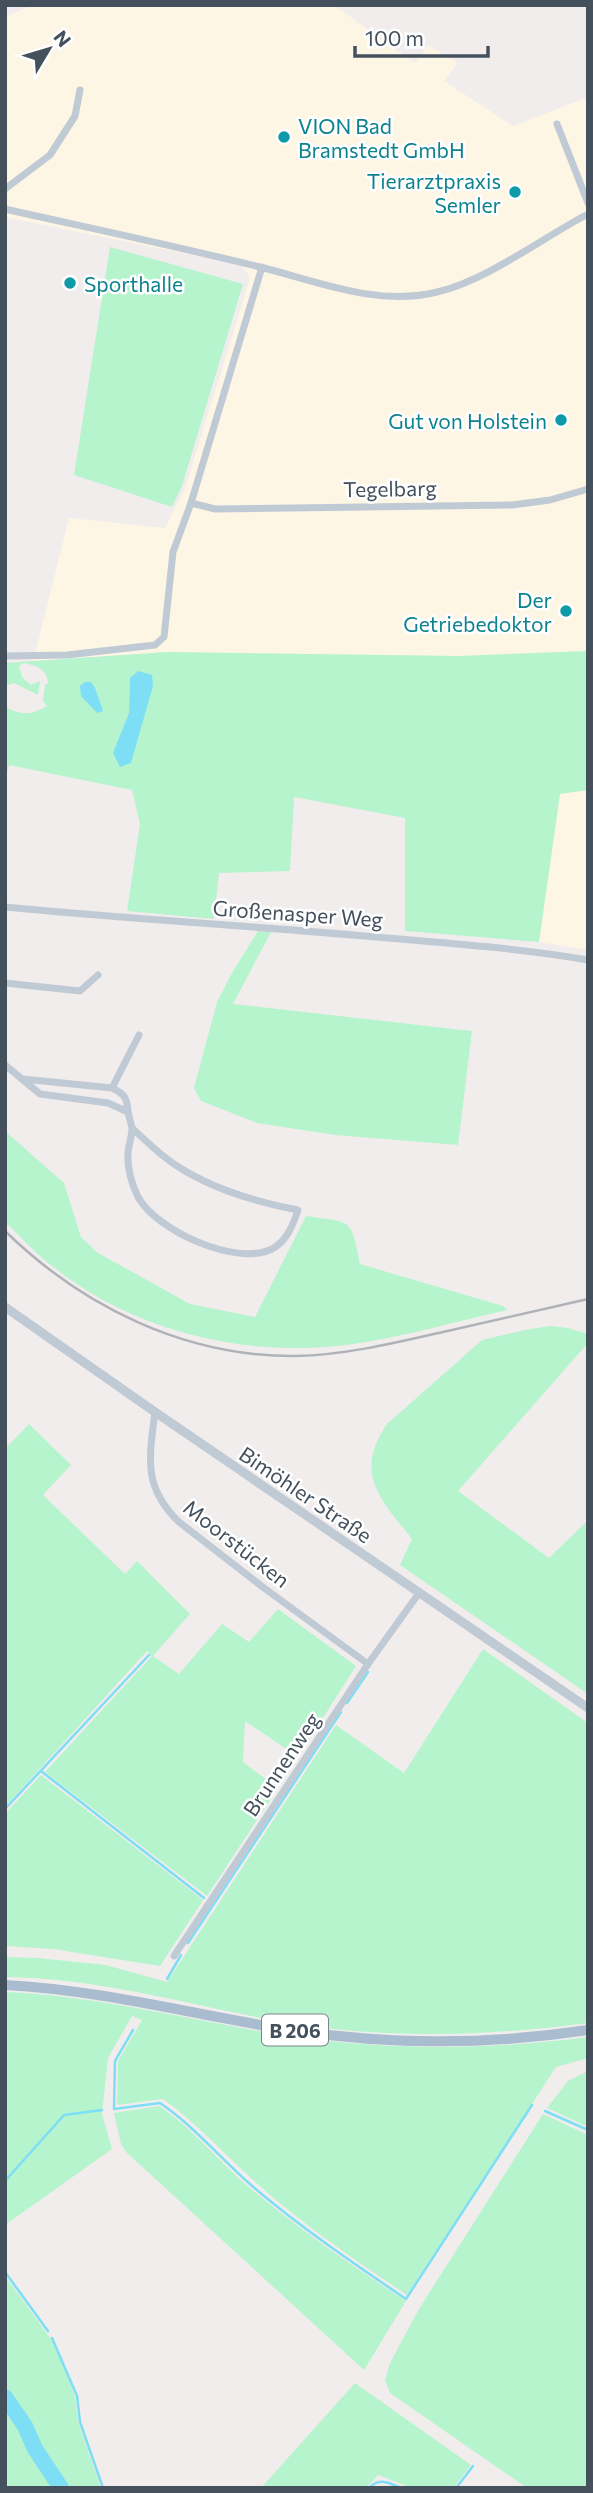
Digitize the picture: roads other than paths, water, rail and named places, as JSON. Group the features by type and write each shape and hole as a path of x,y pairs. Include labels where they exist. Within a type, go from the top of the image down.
{"main road":[{"name":"B 206","path":"5,1985 90,1992 290,2030 369,2039 474,2041 517,2039 588,2030"}],"street":[{"path":"5,189 50,155 75,116 80,90"},
{"path":"557,124 588,203"},
{"path":"5,209 262,267 343,289 388,297 440,292 487,272 588,214"},
{"path":"5,656 66,655 155,645 164,637 173,552 191,503 262,267"},
{"name":"Tegelbarg","path":"191,503 215,509 512,505 550,500 588,488"},
{"name":"Großenasper Weg","path":"5,907 100,917 255,926 520,949 588,960"},
{"path":"5,983 80,991 98,975"},
{"path":"112,1088 139,1035"},
{"path":"5,1065 40,1094 108,1103 128,1112"},
{"path":"23,1079 112,1088 123,1093 127,1100 132,1128 127,1157 139,1199 178,1233 225,1251 249,1253 270,1250 283,1241 292,1228 298,1210 222,1189 176,1166 132,1128"},
{"name":"Bimöhler Straße","path":"5,1307 588,1708"},
{"name":"Moorstücken","path":"155,1412 151,1474 156,1494 166,1510 264,1588 368,1664"},
{"name":"Brunnenweg","path":"174,1956 368,1664 419,1593"}],"water":[{"path":"138,671 152,675 153,686 131,763 120,767 113,753 129,713 130,678"},
{"path":"91,682 95,688 103,711 97,713 81,696 80,686"}],"waterway":[{"path":"5,1809 149,1655"},
{"path":"347,1703 368,1672"},
{"path":"188,1943 341,1712"},
{"path":"41,1771 204,1898"},
{"path":"167,1979 181,1955"},
{"path":"133,2030 115,2061 114,2109 160,2103 270,2200 406,2299 532,2105"},
{"path":"5,2181 64,2115 102,2110"},
{"path":"545,2111 588,2130"},
{"path":"5,2272 48,2331"},
{"path":"52,2338 77,2396 80,2422 103,2488"},
{"path":"5,2397 61,2488"},
{"path":"456,2488 473,2466"},
{"path":"369,2488 380,2482 401,2488"}],"railway":[{"path":"5,1231 68,1283 138,1322 215,1348 255,1354 296,1356 351,1351 588,1299"}],"place":[{"name":"VION Bad Bramstedt GmbH","path":"284,137"},
{"name":"Tierarztpraxis Semler","path":"515,192"},
{"name":"Sporthalle","path":"70,283"},
{"name":"Gut von Holstein","path":"561,420"},
{"name":"Der Getriebedoktor","path":"566,611"}]}
